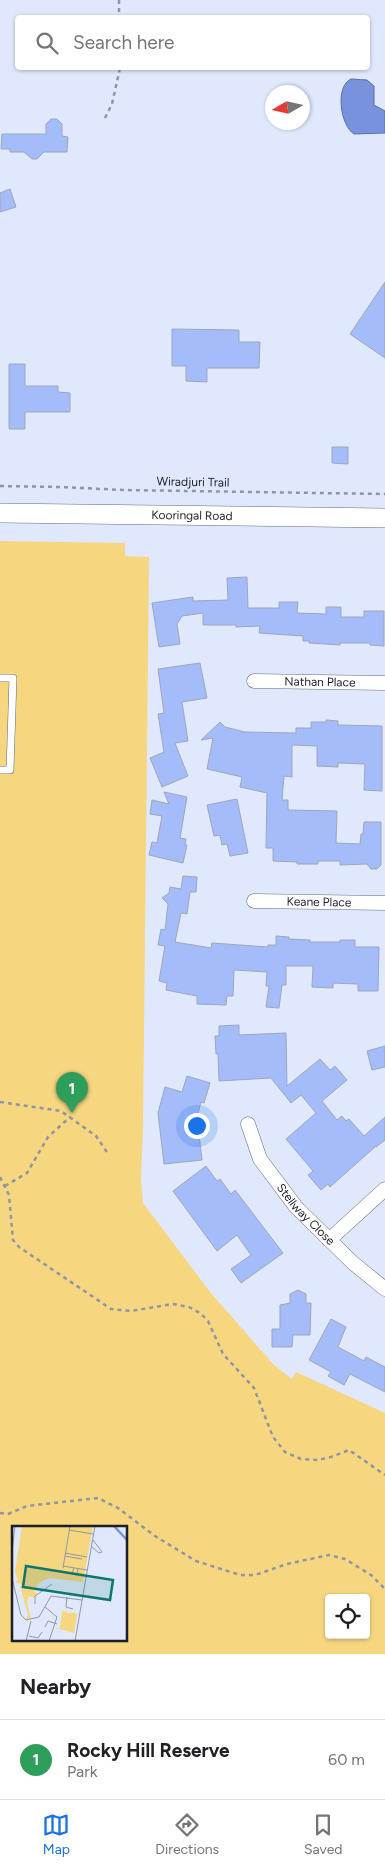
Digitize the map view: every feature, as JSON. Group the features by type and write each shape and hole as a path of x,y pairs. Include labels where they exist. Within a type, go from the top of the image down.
{"main road":[{"name":"Kooringal Road","path":"0,513 385,518"}],"street":[{"name":"Nathan Place","path":"254,681 385,683"},
{"name":"Keane Place","path":"254,901 385,903"},
{"name":"Stellway Close","path":"248,1124 255,1148 265,1167 296,1207 328,1240 385,1289"},
{"path":"328,1240 385,1189"}],"lane":[{"path":"0,678 14,678 10,770 0,770"}],"path":[{"path":"119,0 119,15"},
{"path":"105,118 112,104 120,70"},
{"name":"Wiradjuri Trail","path":"0,486 385,494"},
{"path":"0,1102 61,1111 96,1136 109,1155"},
{"path":"5,1186 27,1173 48,1137 70,1117"},
{"path":"0,1177 9,1195 13,1240 19,1246 111,1309 131,1311 173,1304 190,1307 208,1321 223,1354 254,1388 273,1437 285,1452 301,1459 318,1460 349,1450 385,1475"},
{"path":"0,1513 8,1514 27,1506 98,1498 118,1508 155,1536 196,1561 240,1575 255,1575 287,1564 329,1555 345,1558 371,1575 385,1589"}],"shaded area":[{"path":"0,541 125,543 125,556 149,557 141,1179 143,1203 210,1292 274,1365 292,1379 296,1372 385,1413 385,1654 0,1654"}],"water":[{"path":"351,79 367,80 374,86 374,105 385,111 385,133 354,134 345,123 341,97 346,83"}],"building":[{"path":"51,119 57,119 62,124 62,136 68,137 67,152 44,152 37,159 32,159 24,152 10,152 10,149 1,149 2,134 46,134 46,124"},
{"path":"10,189 16,207 0,212 0,193"},
{"path":"385,282 385,358 350,334"},
{"path":"172,329 239,330 239,342 260,342 259,368 207,368 207,382 186,381 186,366 172,366"},
{"path":"9,364 25,364 25,386 58,386 58,392 70,393 70,412 25,412 25,429 9,429"},
{"path":"332,447 348,447 348,464 332,463"},
{"path":"247,577 248,608 279,608 279,602 298,602 297,613 326,614 326,607 341,607 341,617 364,617 364,611 384,611 384,646 370,645 370,643 340,643 340,645 309,643 309,641 303,641 303,636 259,633 260,626 203,625 203,613 182,616 177,624 180,644 159,647 152,603 193,597 193,601 228,600 227,578"},
{"path":"200,663 207,698 182,702 188,741 175,743 188,776 162,787 150,758 164,752 158,714 164,713 158,669"},
{"path":"326,720 338,721 338,725 382,726 382,791 364,790 365,764 338,763 338,767 317,766 317,746 292,745 292,777 284,776 282,800 288,800 288,810 337,811 336,843 360,844 364,822 381,822 381,865 377,869 371,869 367,864 340,865 340,861 318,861 318,864 297,864 297,862 273,861 273,848 266,848 267,793 240,787 242,777 207,769 213,738 201,740 220,722 225,727 245,732 296,733 296,728 311,728 311,722 326,722"},
{"path":"164,792 187,797 180,838 186,839 185,845 187,845 183,863 149,855 152,842 157,843 162,816 150,814 152,800 169,804"},
{"path":"237,799 248,853 230,856 227,844 222,845 220,835 214,836 207,805"},
{"path":"183,876 197,877 196,892 190,892 187,914 181,913 175,942 211,948 212,943 268,947 268,945 276,945 276,936 310,940 310,942 355,940 355,947 379,947 378,991 358,991 358,984 333,983 333,988 312,987 313,966 286,966 286,985 282,985 279,1008 266,1007 269,986 266,986 267,972 234,970 233,996 227,996 226,1005 197,1004 197,996 166,990 167,983 159,981 165,946 158,945 161,929 165,930 168,904 162,898 169,893 170,887 181,889"},
{"path":"239,1025 239,1035 286,1033 287,1086 320,1059 330,1070 335,1066 347,1080 322,1101 337,1120 342,1116 346,1121 349,1119 364,1136 385,1117 385,1140 330,1187 328,1184 321,1190 308,1175 313,1171 286,1139 316,1113 301,1095 291,1103 271,1078 219,1081 215,1036 219,1036 219,1026"},
{"path":"385,1046 385,1067 372,1070 367,1051"},
{"path":"187,1076 210,1083 204,1103 201,1102 197,1118 202,1160 164,1164 158,1113 165,1087 182,1092"},
{"path":"206,1166 217,1181 220,1179 231,1194 235,1190 283,1253 241,1283 231,1269 251,1255 237,1235 217,1251 173,1191"},
{"path":"298,1290 306,1294 306,1303 311,1303 310,1335 293,1335 292,1347 272,1347 272,1329 280,1329 280,1305 290,1303 290,1294"},
{"path":"331,1319 346,1327 338,1347 364,1361 366,1357 385,1367 385,1392 350,1374 344,1385 328,1376 331,1372 309,1360"}],"place":[{"name":"Rocky Hill Reserve","path":"72,1113"}]}
